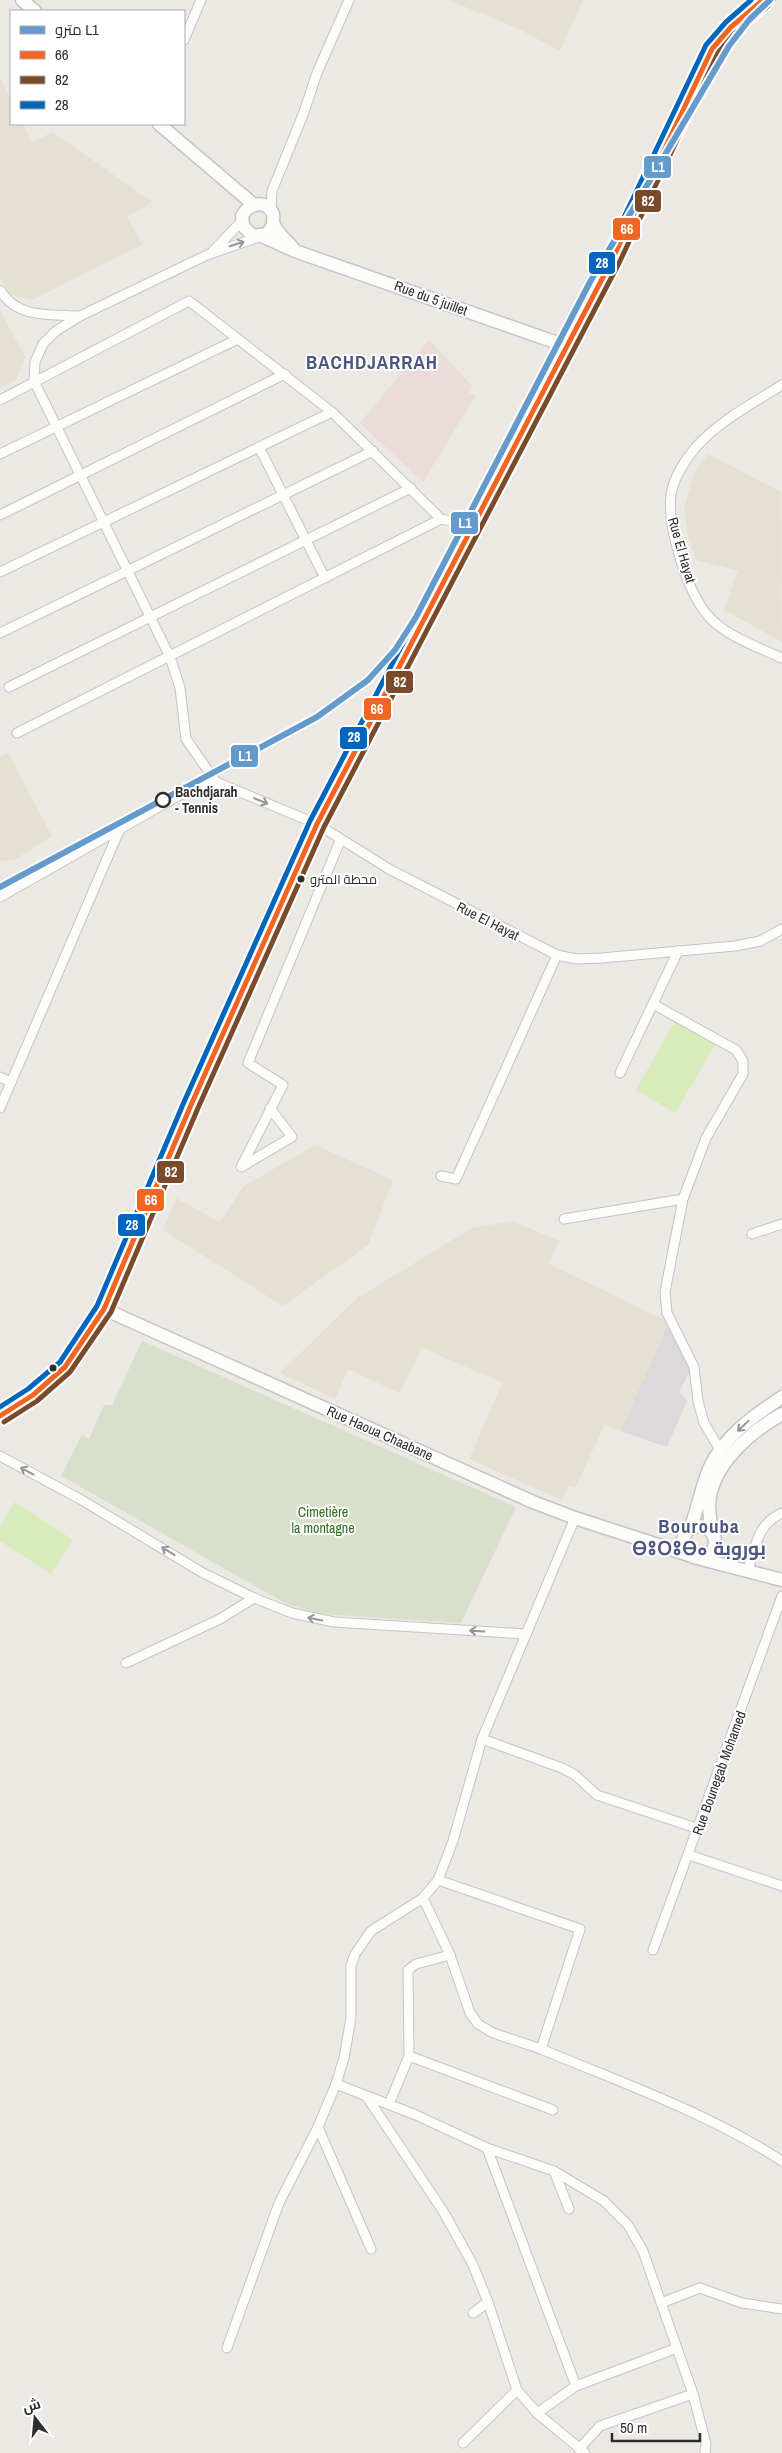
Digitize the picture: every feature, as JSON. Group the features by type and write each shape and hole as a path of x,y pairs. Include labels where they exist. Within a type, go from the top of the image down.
{"street":[{"path":"22,0 34,10"},
{"path":"185,38 201,0"},
{"path":"295,251 273,225 270,210 272,191 304,112 317,73 349,0"},
{"path":"0,1416 33,1395 64,1367 77,1352 104,1309 191,1105 317,824 612,260 712,48 731,27 763,0"},
{"path":"160,125 236,192 249,210 246,231 250,234 262,236"},
{"path":"211,252 249,210 272,191"},
{"path":"249,210 266,206 270,210"},
{"path":"0,897 195,787 216,782 186,740 180,688 170,657 34,381 35,362 43,344 56,331 80,316 211,252 262,236 273,225"},
{"name":"Rue du 5 juillet","path":"262,236 295,251 566,346"},
{"path":"0,290 12,306 24,312 80,316"},
{"path":"0,400 189,301 332,412 374,451 441,519 474,526"},
{"path":"0,454 238,339"},
{"path":"0,515 285,374"},
{"name":"Rue El Hayat","path":"782,386 737,413 695,448 681,468 671,494 671,514 681,556 700,605 711,619 726,632 782,658"},
{"path":"0,572 332,412"},
{"path":"259,447 325,578"},
{"path":"0,633 374,451"},
{"path":"9,687 411,488"},
{"path":"17,733 441,519"},
{"name":"Rue El Hayat","path":"216,782 317,824 340,841 443,898 557,955 576,959 735,946 760,941 782,929"},
{"path":"0,1108 118,831"},
{"path":"270,1108 292,1137 241,1167 270,1108 283,1085 248,1063 340,841"},
{"path":"620,1073 678,951"},
{"path":"441,1176 456,1179 557,955"},
{"path":"653,1004 736,1050 743,1061 742,1074 706,1138 683,1199 664,1292 665,1307 692,1362 698,1401 704,1423 720,1450"},
{"path":"0,1077 11,1082"},
{"path":"564,1219 683,1199"},
{"path":"752,1234 782,1224"},
{"name":"Rue Haoua Chaabane","path":"104,1309 533,1502 574,1518 689,1555"},
{"path":"782,1398 745,1424 720,1450 710,1466 687,1533 684,1548 689,1555 782,1580"},
{"path":"701,1558 713,1551 710,1499 720,1473 734,1452 754,1433 782,1414"},
{"path":"0,1456 80,1499 204,1573 254,1598 311,1619 526,1634"},
{"path":"748,1570 761,1530 770,1518 782,1513"},
{"path":"227,2348 279,2203 318,2127 336,2084 344,2058 351,2018 351,1966 355,1954 363,1940 380,1924 423,1898 438,1880 453,1841 482,1739 574,1518"},
{"path":"660,1546 701,1526 713,1535 722,1553 733,1566"},
{"name":"Rue Bounegab Mohamed","path":"653,1950 699,1829 782,1596"},
{"path":"126,1663 220,1619 254,1598"},
{"path":"482,1739 562,1768 575,1775 597,1795 699,1829"},
{"path":"689,1855 782,1886"},
{"path":"438,1880 580,1929 541,2048"},
{"path":"423,1898 450,1955 470,2013 478,2024 493,2033 541,2048 688,2111 761,2148 782,2161"},
{"path":"389,2104 409,2056 408,1970 416,1964 450,1955"},
{"path":"409,2056 553,2110"},
{"path":"336,2084 389,2104 487,2148 554,2170 604,2201 628,2224 643,2251 693,2394 706,2444 705,2453"},
{"path":"367,2097 443,2211 472,2263 488,2302 517,2390 537,2413 582,2451 600,2426 693,2394"},
{"path":"318,2127 371,2249"},
{"path":"487,2148 576,2386"},
{"path":"554,2170 569,2209"},
{"path":"661,2303 700,2288 742,2303 782,2309"},
{"path":"473,2313 488,2302"},
{"path":"537,2413 576,2386 677,2348"},
{"path":"463,2443 517,2390"}],"shaded area":[{"path":"448,0 583,0 560,51 517,28"},
{"path":"0,77 10,98 10,125 24,125 32,142 53,132 152,202 127,217 142,245 33,300 10,295 0,277"},
{"path":"0,310 25,357 16,380 0,388"},
{"path":"429,340 472,386 469,393 475,396 423,482 360,423"},
{"path":"708,454 781,492 782,642 724,610 738,571 696,560 687,532 684,509 694,473"},
{"path":"8,753 52,836 16,859 4,861 0,860 0,757"},
{"path":"315,1145 393,1180 368,1245 283,1306 163,1230 176,1198 220,1222 244,1186"},
{"path":"513,1221 559,1241 549,1264 669,1322 620,1431 605,1424 575,1488 568,1486 562,1500 469,1459 502,1384 496,1380 422,1348 399,1393 348,1369 335,1399 280,1373 357,1298 472,1228"},
{"path":"669,1322 691,1369 679,1392 687,1401 667,1447 620,1431"}],"green space":[{"path":"675,1021 716,1043 675,1113 636,1090"},
{"name":"Cimetière la montagne","path":"142,1341 516,1507 461,1623 321,1614 287,1604 61,1476 82,1435 89,1439 104,1405 112,1405"},
{"path":"15,1502 73,1540 51,1574 0,1541 0,1526"}],"metro line":[{"name":"L1","path":"0,887 317,717 368,680 395,650 416,617 590,282 729,46 749,20 770,0"}],"transit line":[{"name":"28","path":"0,1407 28,1389 60,1362 97,1306 184,1102 310,821 605,257 706,45 726,22 751,0"},
{"name":"66","path":"0,1416 33,1395 65,1367 104,1309 191,1105 317,824 612,260 712,49 731,27 763,0"},
{"name":"82","path":"4,1422 37,1401 70,1372 111,1312 198,1108 324,827 619,263 718,53 736,32 768,6"}],"place":[{"name":"Bachdjarah - Tennis","path":"163,800"},
{"name":"محطة المترو","path":"301,879"}],"district":[{"name":"BACHDJARRAH","path":"372,362"},
{"name":"Bourouba ⴱⵓⵔⵓⴱⴰ بوروبة","path":"699,1537"}]}
